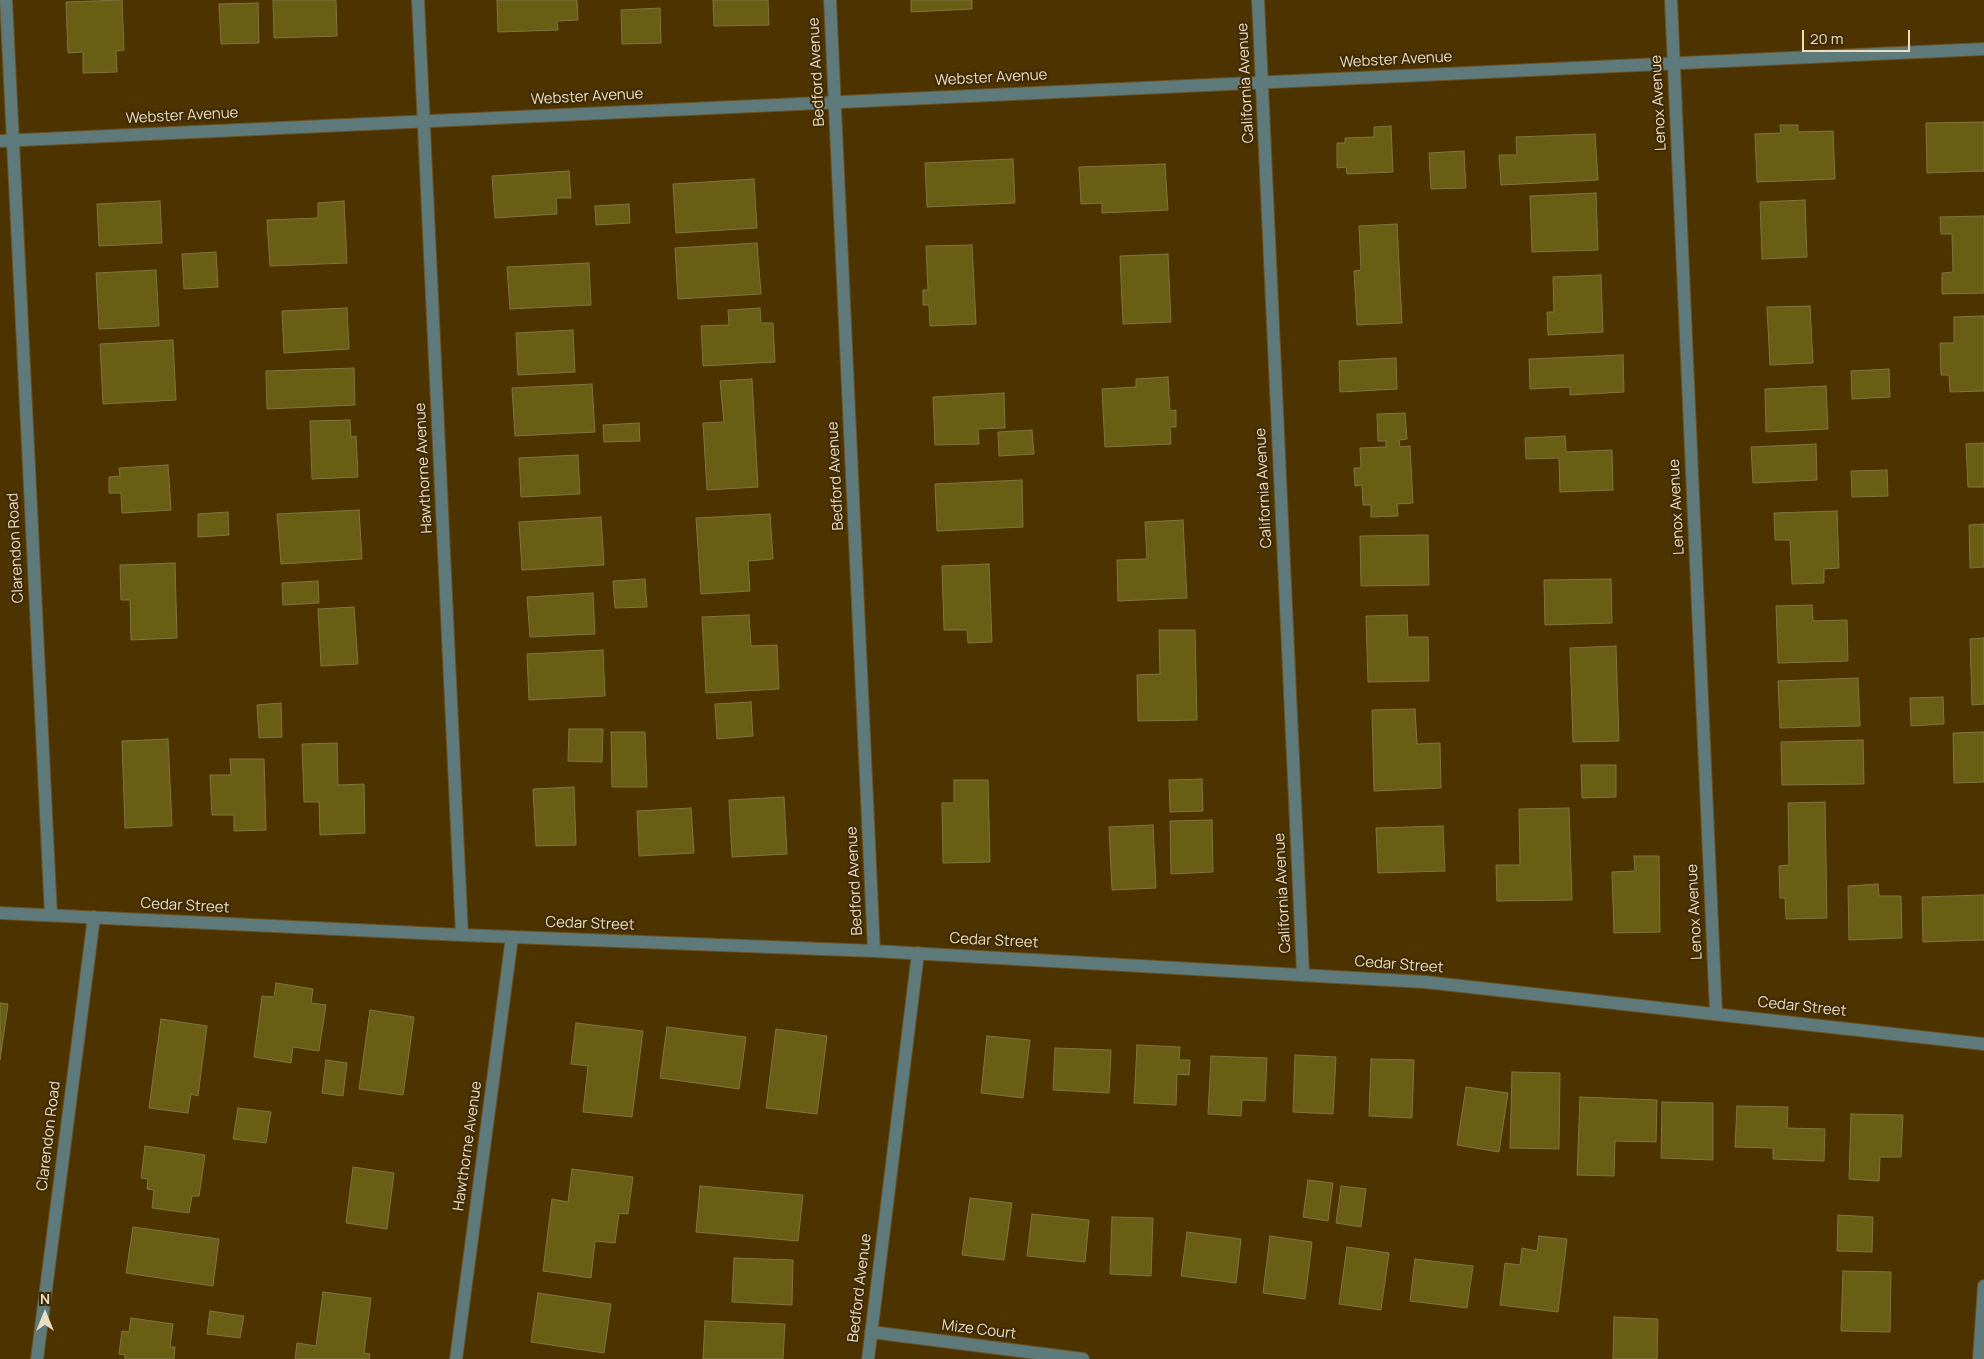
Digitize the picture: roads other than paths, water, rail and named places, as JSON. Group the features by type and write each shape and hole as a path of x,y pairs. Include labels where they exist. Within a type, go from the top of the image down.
{"street":[{"name":"Clarendon Road","path":"6,0 6,141 51,915"},
{"name":"Hawthorne Avenue","path":"418,0 462,935"},
{"name":"Bedford Avenue","path":"830,0 874,951"},
{"name":"California Avenue","path":"1258,0 1303,974"},
{"name":"Lenox Avenue","path":"1671,0 1716,1013"},
{"name":"Webster Avenue","path":"6,141 424,120 1984,49"},
{"name":"Cedar Street","path":"0,913 462,935 918,953 1425,982 1984,1044"},
{"name":"Clarendon Road","path":"37,1359 94,917"},
{"name":"Hawthorne Avenue","path":"456,1359 512,937"},
{"name":"Bedford Avenue","path":"868,1359 918,953"},
{"path":"1979,1359 1984,1286"},
{"name":"Mize Court","path":"871,1332 1083,1359"}]}
